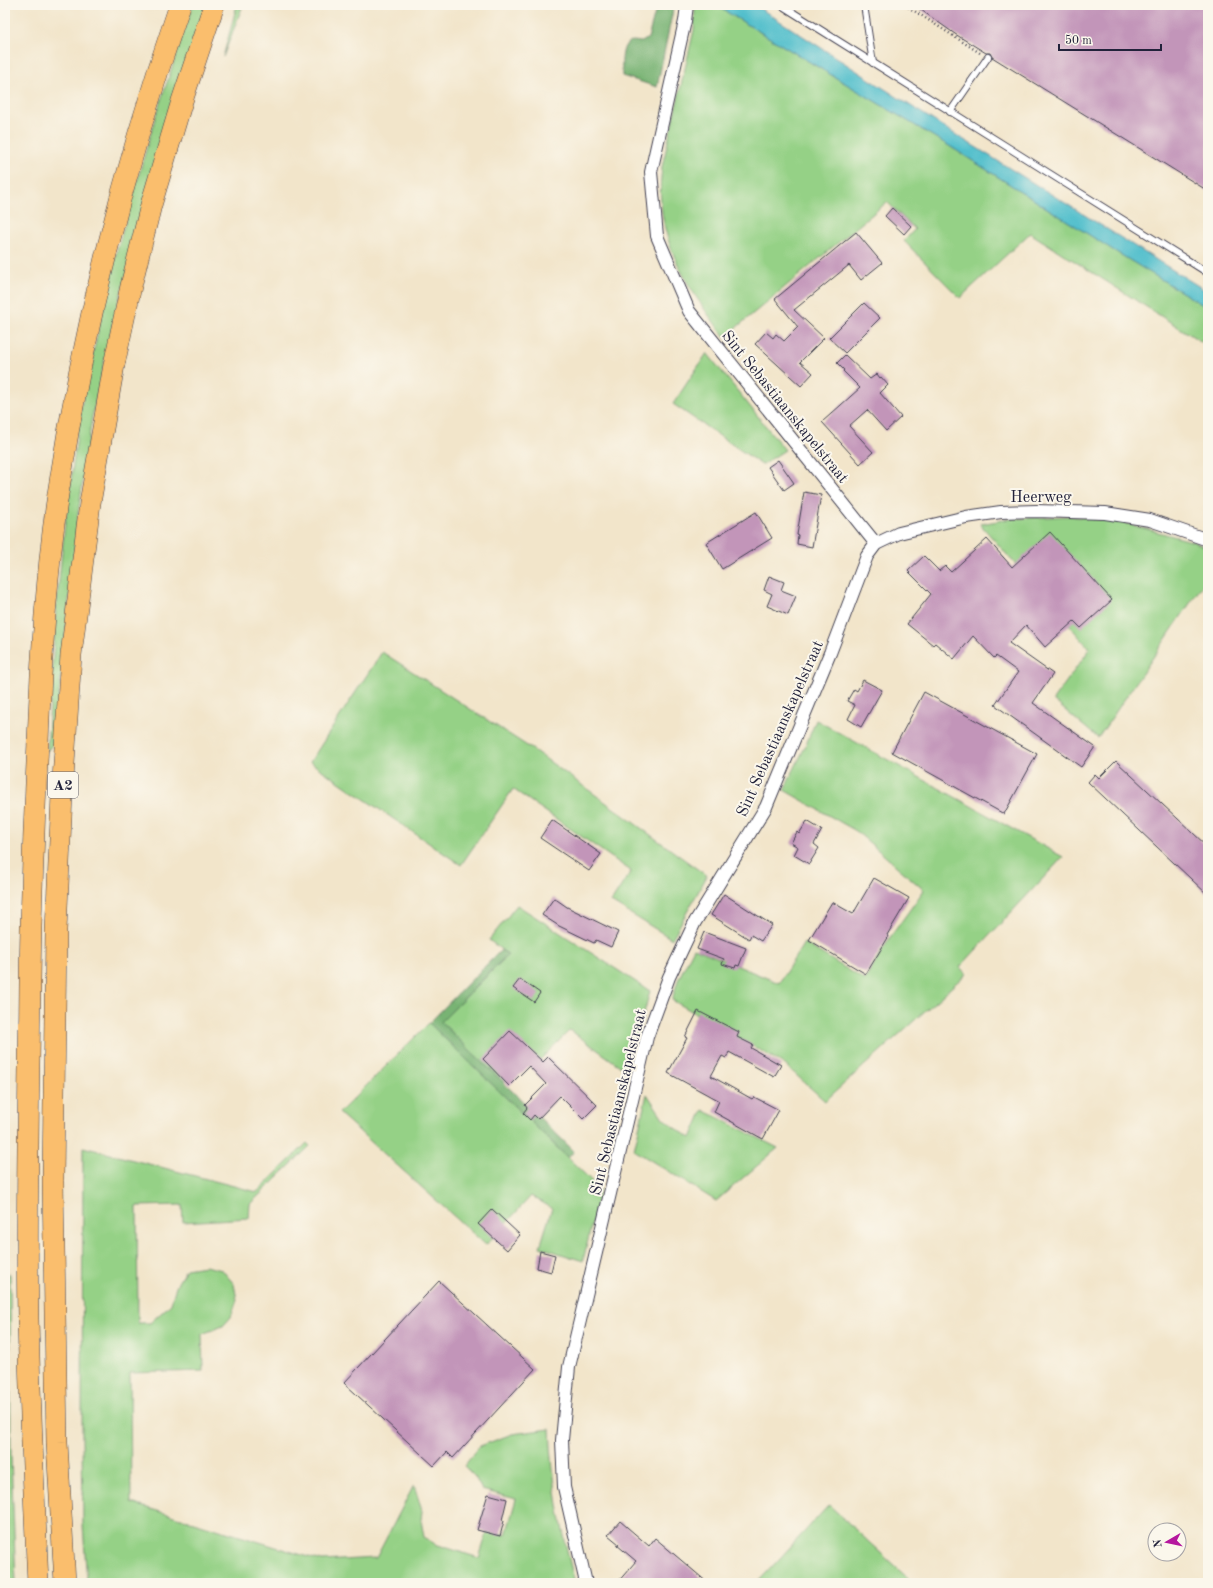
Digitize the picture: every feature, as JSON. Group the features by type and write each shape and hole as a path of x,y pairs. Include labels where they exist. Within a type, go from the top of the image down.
{"highway":[{"name":"A2","path":"38,1583 28,1318 27,1182 31,930 35,800 42,653 48,578 69,427 100,274 122,190 155,77 180,5"},
{"name":"A2","path":"64,1583 58,1443 53,1181 56,930 62,795 71,655 90,503 114,365 151,205 182,101 214,5"}],"street":[{"name":"Sint Sebastiaanskapelstraat","path":"586,1583 564,1487 562,1440 564,1404 569,1367 647,1037 669,977 695,922 766,807 830,653 867,556 876,544 689,311 657,236 651,172 685,21 687,5"},
{"name":"Heerweg","path":"876,544 899,533 966,517 1001,512 1036,511 1105,513 1150,520 1208,540"}],"lane":[{"path":"781,5 1208,273"},
{"path":"864,5 873,63"},
{"path":"950,112 988,57"}],"path":[{"path":"905,5 988,57"}],"green space":[{"path":"193,5 207,5 115,313 92,417 78,514 54,743 47,751 56,609 65,524 81,407 114,261 157,112"},
{"path":"237,5 243,5 223,57"},
{"path":"657,5 674,5 657,87 622,76 622,58 624,48 629,42 642,42 648,38"},
{"path":"695,5 715,5 951,147 1113,250 1208,308 1208,346 1030,233 960,298 904,241 915,229 887,202 725,337 710,318 685,279 667,237 662,215 660,192 662,167 694,30"},
{"path":"707,353 785,450 762,465 673,404"},
{"path":"1069,516 1121,522 1195,542 1208,548 1208,577 1098,738 1053,700 1090,649 980,524 1009,519"},
{"path":"382,652 535,751 707,876 672,939 611,902 631,871 513,789 461,865 310,762"},
{"path":"816,720 1063,857 960,967 966,974 825,1101 784,1064 672,1000 678,980 694,948 779,983 804,943 865,980 891,936 924,890 856,831 784,790 805,747"},
{"path":"517,905 650,991 628,1072 570,1030 534,1066 526,1060 504,1083 441,1022 508,955 489,940"},
{"path":"501,950 508,954 441,1022 574,1151 568,1158 429,1023"},
{"path":"429,1023 600,1189 583,1261 540,1247 552,1208 531,1196 486,1245 339,1113"},
{"path":"647,1094 663,1118 691,1138 703,1110 778,1148 716,1201 634,1150"},
{"path":"307,1143 310,1146 250,1204 249,1218 183,1222 182,1205 137,1206 138,1323 150,1323 171,1304 176,1286 186,1269 205,1266 222,1270 234,1284 237,1300 231,1317 223,1326 202,1334 203,1371 130,1373 131,1503 322,1561 376,1558 414,1485 422,1511 421,1520 424,1537 435,1544 479,1558 488,1530 506,1535 516,1499 482,1490 475,1477 464,1466 480,1446 512,1434 550,1429 558,1507 575,1583 87,1583 83,1525 82,1437 83,1147 257,1192"},
{"path":"10,1274 11,1457 16,1583 5,1583 5,1275"},
{"path":"829,1505 913,1583 757,1583"}],"water":[{"path":"720,5 755,5 945,128 1208,292 1208,308 1113,250 951,147 720,8"}],"building":[{"path":"914,5 1208,5 1208,191 992,57 990,53 986,53 955,34"},
{"path":"892,208 911,226 904,234 885,216"},
{"path":"856,232 882,263 861,280 849,265 794,310 824,338 800,362 813,373 801,386 755,344 766,332 773,338 776,334 784,341 798,327 775,299"},
{"path":"864,303 880,318 845,353 829,338"},
{"path":"845,355 870,379 877,374 880,378 881,377 888,385 880,393 901,417 886,431 867,410 849,426 873,452 860,464 822,422 860,388 837,363"},
{"path":"778,460 794,483 784,490 768,467"},
{"path":"804,492 821,495 812,547 797,544 797,535"},
{"path":"756,512 772,538 722,569 706,543"},
{"path":"1050,532 1112,600 1081,628 1074,621 1045,647 1026,625 1009,643 1053,674 1033,703 1095,747 1081,767 995,705 1018,672 996,656 994,658 973,636 954,659 935,643 933,645 907,624 931,594 908,571 924,556 939,571 945,566 951,572 987,539 1012,567"},
{"path":"769,576 784,582 781,590 796,596 788,615 767,606 772,594 764,590"},
{"path":"863,680 882,690 861,727 848,719 855,705 847,701 854,689 857,691"},
{"path":"924,692 1037,754 1004,814 892,752"},
{"path":"1116,761 1208,847 1208,895 1088,782 1095,774 1099,778"},
{"path":"552,820 601,854 589,871 540,838"},
{"path":"807,821 822,830 814,844 819,848 809,864 794,855 798,847 791,843 797,832 799,834"},
{"path":"874,878 909,898 887,935 889,936 866,974 809,940 832,902 853,914"},
{"path":"724,894 772,925 761,941 751,935 749,939 711,915"},
{"path":"554,898 567,907 618,932 611,947 596,940 594,943 559,926 542,915"},
{"path":"704,932 746,948 739,966 736,965 735,968 722,964 724,959 697,949"},
{"path":"520,979 540,993 534,1002 513,988"},
{"path":"698,1011 739,1032 737,1037 753,1045 751,1048 781,1065 774,1077 729,1052 726,1058 722,1056 711,1076 752,1099 754,1097 779,1110 763,1139 714,1112 719,1101 668,1073 687,1038 685,1037"},
{"path":"510,1031 543,1062 548,1057 597,1105 583,1119 560,1096 538,1119 534,1115 530,1120 523,1113 527,1108 525,1105 546,1084 529,1066 509,1086 483,1059"},
{"path":"492,1209 520,1235 507,1250 478,1224"},
{"path":"540,1251 555,1255 551,1272 537,1268"},
{"path":"439,1281 535,1369 453,1458 447,1452 434,1466 344,1383"},
{"path":"488,1494 507,1499 500,1536 477,1530"},
{"path":"620,1521 649,1546 655,1538 708,1583 617,1583 636,1561 617,1545 619,1544 608,1535"}]}
